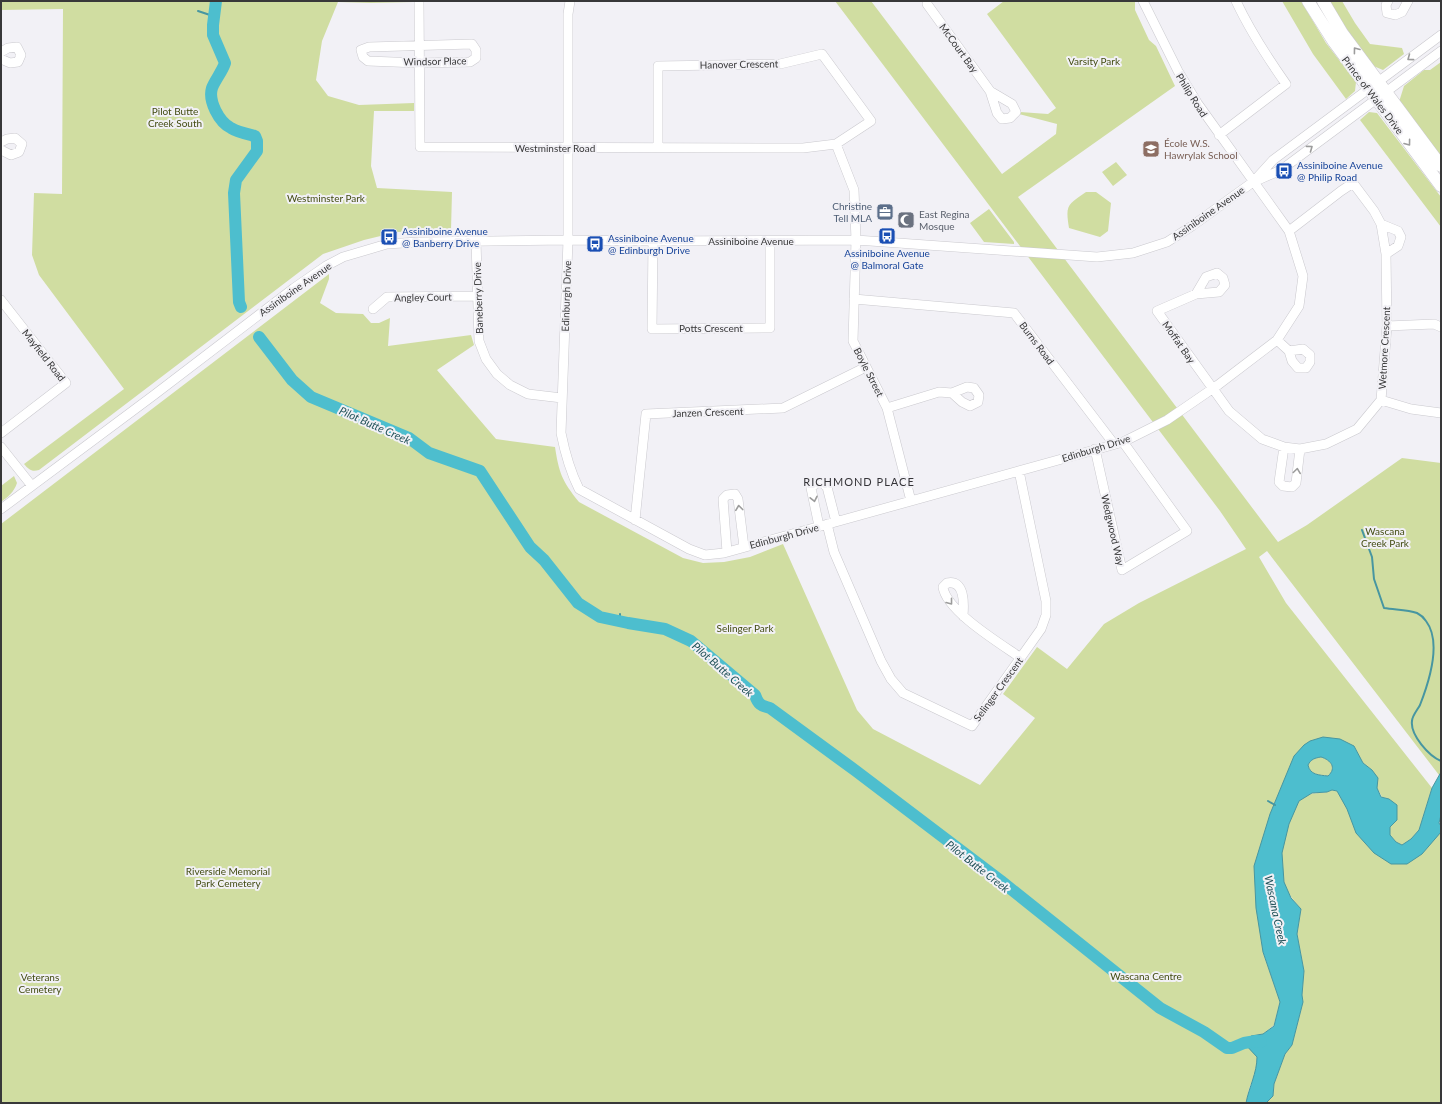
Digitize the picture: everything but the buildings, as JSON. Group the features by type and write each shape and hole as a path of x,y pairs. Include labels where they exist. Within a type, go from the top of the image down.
{"main road":[{"name":"Prince of Wales Drive","path":"1308,1 1334,42 1441,186"},
{"name":"Prince of Wales Drive","path":"1324,1 1342,33 1441,166"}],"street":[{"name":"Westminster Road","path":"419,1 420,147 803,148 836,144"},
{"name":"Edinburgh Drive","path":"570,1 568,14 568,240 561,433 565,452 571,473 579,489 689,549 705,555 727,552 1095,450 1118,443 1167,420 1212,389 1277,340 1299,306 1303,276 1289,231 1253,182"},
{"name":"Philip Road","path":"1143,1 1178,71 1198,104 1253,182"},
{"path":"1219,135 1286,84 1248,27 1236,1"},
{"path":"1388,1 1386,5 1387,13 1395,15 1402,12 1408,1"},
{"name":"McCourt Bay","path":"927,2 990,91"},
{"name":"Assiniboine Avenue","path":"1,509 294,288 343,256 387,244 418,242 568,240 653,242 856,240 1097,258 1133,253 1166,242 1192,226 1253,182 1274,160 1441,35"},
{"name":"Windsor Place","path":"472,44 476,50 476,58 470,62 419,63 368,61 363,57 361,50 368,47 419,46 472,44"},
{"path":"1,52 8,48 17,47 21,55 18,62 10,63 1,59"},
{"name":"Assiniboine Avenue","path":"1253,182 1281,170 1441,51"},
{"name":"Hanover Crescent","path":"658,147 658,66 780,64 822,54 871,121 836,144"},
{"path":"1,142 14,138 22,144 19,152 11,155 1,150"},
{"name":"Boyle Street","path":"836,144 854,190 856,240 853,341 887,408 911,501"},
{"name":"Wetmore Crescent","path":"1212,389 1229,412 1262,439 1284,447 1300,449 1326,444 1357,429 1382,400 1387,326 1386,254 1381,224 1374,211 1353,183 1341,190 1289,231"},
{"path":"1381,224 1398,230 1401,237 1398,246 1386,254"},
{"name":"Baneberry Drive","path":"476,241 479,341 486,359 497,374 510,385 528,394 562,398"},
{"name":"Potts Crescent","path":"653,242 652,329 660,329 770,328 770,241"},
{"name":"Moffat Bay","path":"1196,294 1157,311 1212,389"},
{"name":"Angley Court","path":"373,309 387,298 477,296"},
{"name":"Burns Road","path":"854,299 1014,313 1118,443"},
{"name":"Mayfield Road","path":"1,300 66,383 1,433"},
{"path":"1387,326 1439,324"},
{"path":"1277,340 1289,351"},
{"name":"Janzen Crescent","path":"635,520 646,414 783,408 866,367"},
{"path":"887,408 939,392 952,394"},
{"path":"1382,400 1411,410 1441,413"},
{"name":"Wedgwood Way","path":"1095,450 1122,570 1187,531 1118,443"},
{"path":"1,447 32,486"},
{"path":"1284,447 1279,482 1282,486 1292,487 1296,483 1300,449"},
{"name":"Selinger Crescent","path":"828,524 834,552 881,661 891,679 903,693 972,726 1041,629 1046,615 1046,601 1019,471"},
{"path":"727,552 723,499 727,495 735,494 738,499 744,547"},
{"path":"964,616 1021,658"}],"green space":[{"name":"Pilot Butte Creek South","path":"413,1 371,3 338,2 322,41 316,80 328,96 359,105 414,103 414,111 374,111 371,166 377,188 452,192 451,230 397,232 364,240 323,254 39,470 34,471 27,468 24,464 124,389 39,275 32,255 34,193 62,194 63,9 1,10 1,2"},
{"path":"835,1 871,1 1002,174 1056,134 1057,124 1019,114 1020,112 1048,114 1056,108 987,14 1004,1 1135,1 1135,10 1149,40 1156,46 1175,86 1018,197 1278,542 1307,525 1402,458 1441,463 1441,772 1439,775 1267,551 1259,557 1286,603 1432,788 1419,830 1411,839 1402,845 1396,842 1390,835 1389,799 1382,797 1377,788 1372,770 1363,763 1354,746 1294,756 1263,952 1280,1002 1274,1025 1263,1034 1251,1036 1251,1049 1257,1057 1257,1068 1249,1089 1246,1103 1,1103 1,524 329,274 329,279 320,303 336,313 363,314 371,323 379,323 390,318 388,346 471,335 474,345 437,370 496,439 555,447 562,476 579,502 683,558 703,563 724,562 750,557 783,544 857,710 873,729 980,785 1035,718 1003,694 1037,647 1067,669 1104,624 1139,603 1246,549 1220,511"},
{"path":"1282,1 1301,1 1326,43 1356,82 1355,91 1346,99 1313,54"},
{"path":"1328,1 1342,1 1370,44 1402,48 1404,54 1383,70 1371,65"},
{"path":"1441,62 1441,163 1399,102 1404,86 1424,70 1430,70"},
{"path":"1369,112 1377,113 1441,197 1441,227 1360,120"},
{"path":"1116,162 1127,175 1113,186 1102,172"},
{"path":"1086,192 1096,192 1111,203 1108,231 1100,237 1069,228 1067,214 1069,206"},
{"path":"989,209 1014,244 984,242 970,223"},
{"path":"14,476 17,483 16,486 1,502 1,486"},
{"path":"1321,757 1328,760 1332,765 1331,773 1328,776 1315,774 1309,768 1308,765 1310,761"},
{"path":"1332,790 1337,791 1374,853 1436,836 1441,832 1441,1103 1266,1103 1273,1096 1274,1084 1285,1054 1292,1045 1303,1002 1302,995 1304,971 1297,934 1301,909 1289,894 1284,884 1282,868 1282,853 1286,833 1294,809 1300,800 1312,794"}],"water":[{"name":"Wascana Creek","path":"1323,737 1340,739 1354,746 1363,763 1372,770 1378,778 1377,788 1381,797 1389,799 1397,805 1397,820 1390,827 1390,835 1396,842 1402,845 1411,839 1419,830 1432,788 1441,772 1441,815 1439,823 1441,826 1441,832 1422,854 1407,864 1391,864 1374,853 1356,833 1347,809 1337,791 1332,790 1327,792 1312,793 1299,801 1289,824 1282,853 1284,882 1291,898 1301,909 1297,934 1304,971 1302,995 1303,1002 1292,1045 1285,1054 1274,1084 1273,1096 1266,1103 1246,1103 1256,1069 1257,1057 1244,1043 1251,1036 1263,1034 1274,1026 1280,1002 1263,952 1256,908 1254,866 1270,814 1294,756 1310,741","holes":["1321,757 1328,760 1332,765 1331,773 1328,776 1315,774 1309,768 1308,765 1312,760"]}],"waterway":[{"name":"Pilot Butte Creek","path":"216,1 213,35 225,63 212,88 211,93 213,105 222,121 236,131 255,136 257,141 257,151 236,180 234,193 239,302 241,307"},
{"path":"198,11 210,15 214,22"},
{"name":"Pilot Butte Creek","path":"259,337 292,380 311,397 409,438 429,453 480,471 530,547 544,560 578,603 600,617 665,629 691,641 755,695 760,704 770,708 856,771 1001,881 1160,1008 1204,1032 1227,1048 1232,1048 1244,1043 1256,1041 1261,1042"},
{"path":"1362,530 1372,557 1374,579 1384,608 1417,613 1426,621 1431,630 1434,651 1430,674 1420,705 1412,719 1412,727 1417,738 1426,750 1441,761"},
{"name":"Pilot Butte Creek","path":"620,614 623,621"},
{"path":"1268,801 1275,805"}],"place":[{"name":"École W.S. Hawrylak School","path":"1151,149"},
{"name":"Assiniboine Avenue @ Philip Road","path":"1284,171"},
{"name":"Christine Tell MLA","path":"885,212"},
{"name":"East Regina Mosque","path":"906,220"},
{"name":"Assiniboine Avenue @ Balmoral Gate","path":"887,236"},
{"name":"Assiniboine Avenue @ Banberry Drive","path":"389,237"},
{"name":"Assiniboine Avenue @ Edinburgh Drive","path":"595,244"}],"district":[{"name":"RICHMOND PLACE","path":"859,481"}],"park label":[{"name":"Varsity Park","path":"1094,61"},
{"name":"Westminster Park","path":"326,198"},
{"name":"Wascana Creek Park","path":"1385,536"},
{"name":"Selinger Park","path":"745,628"},
{"name":"Riverside Memorial Park Cemetery","path":"228,876"},
{"name":"Wascana Centre","path":"1146,976"},
{"name":"Veterans Cemetery","path":"40,982"}]}
